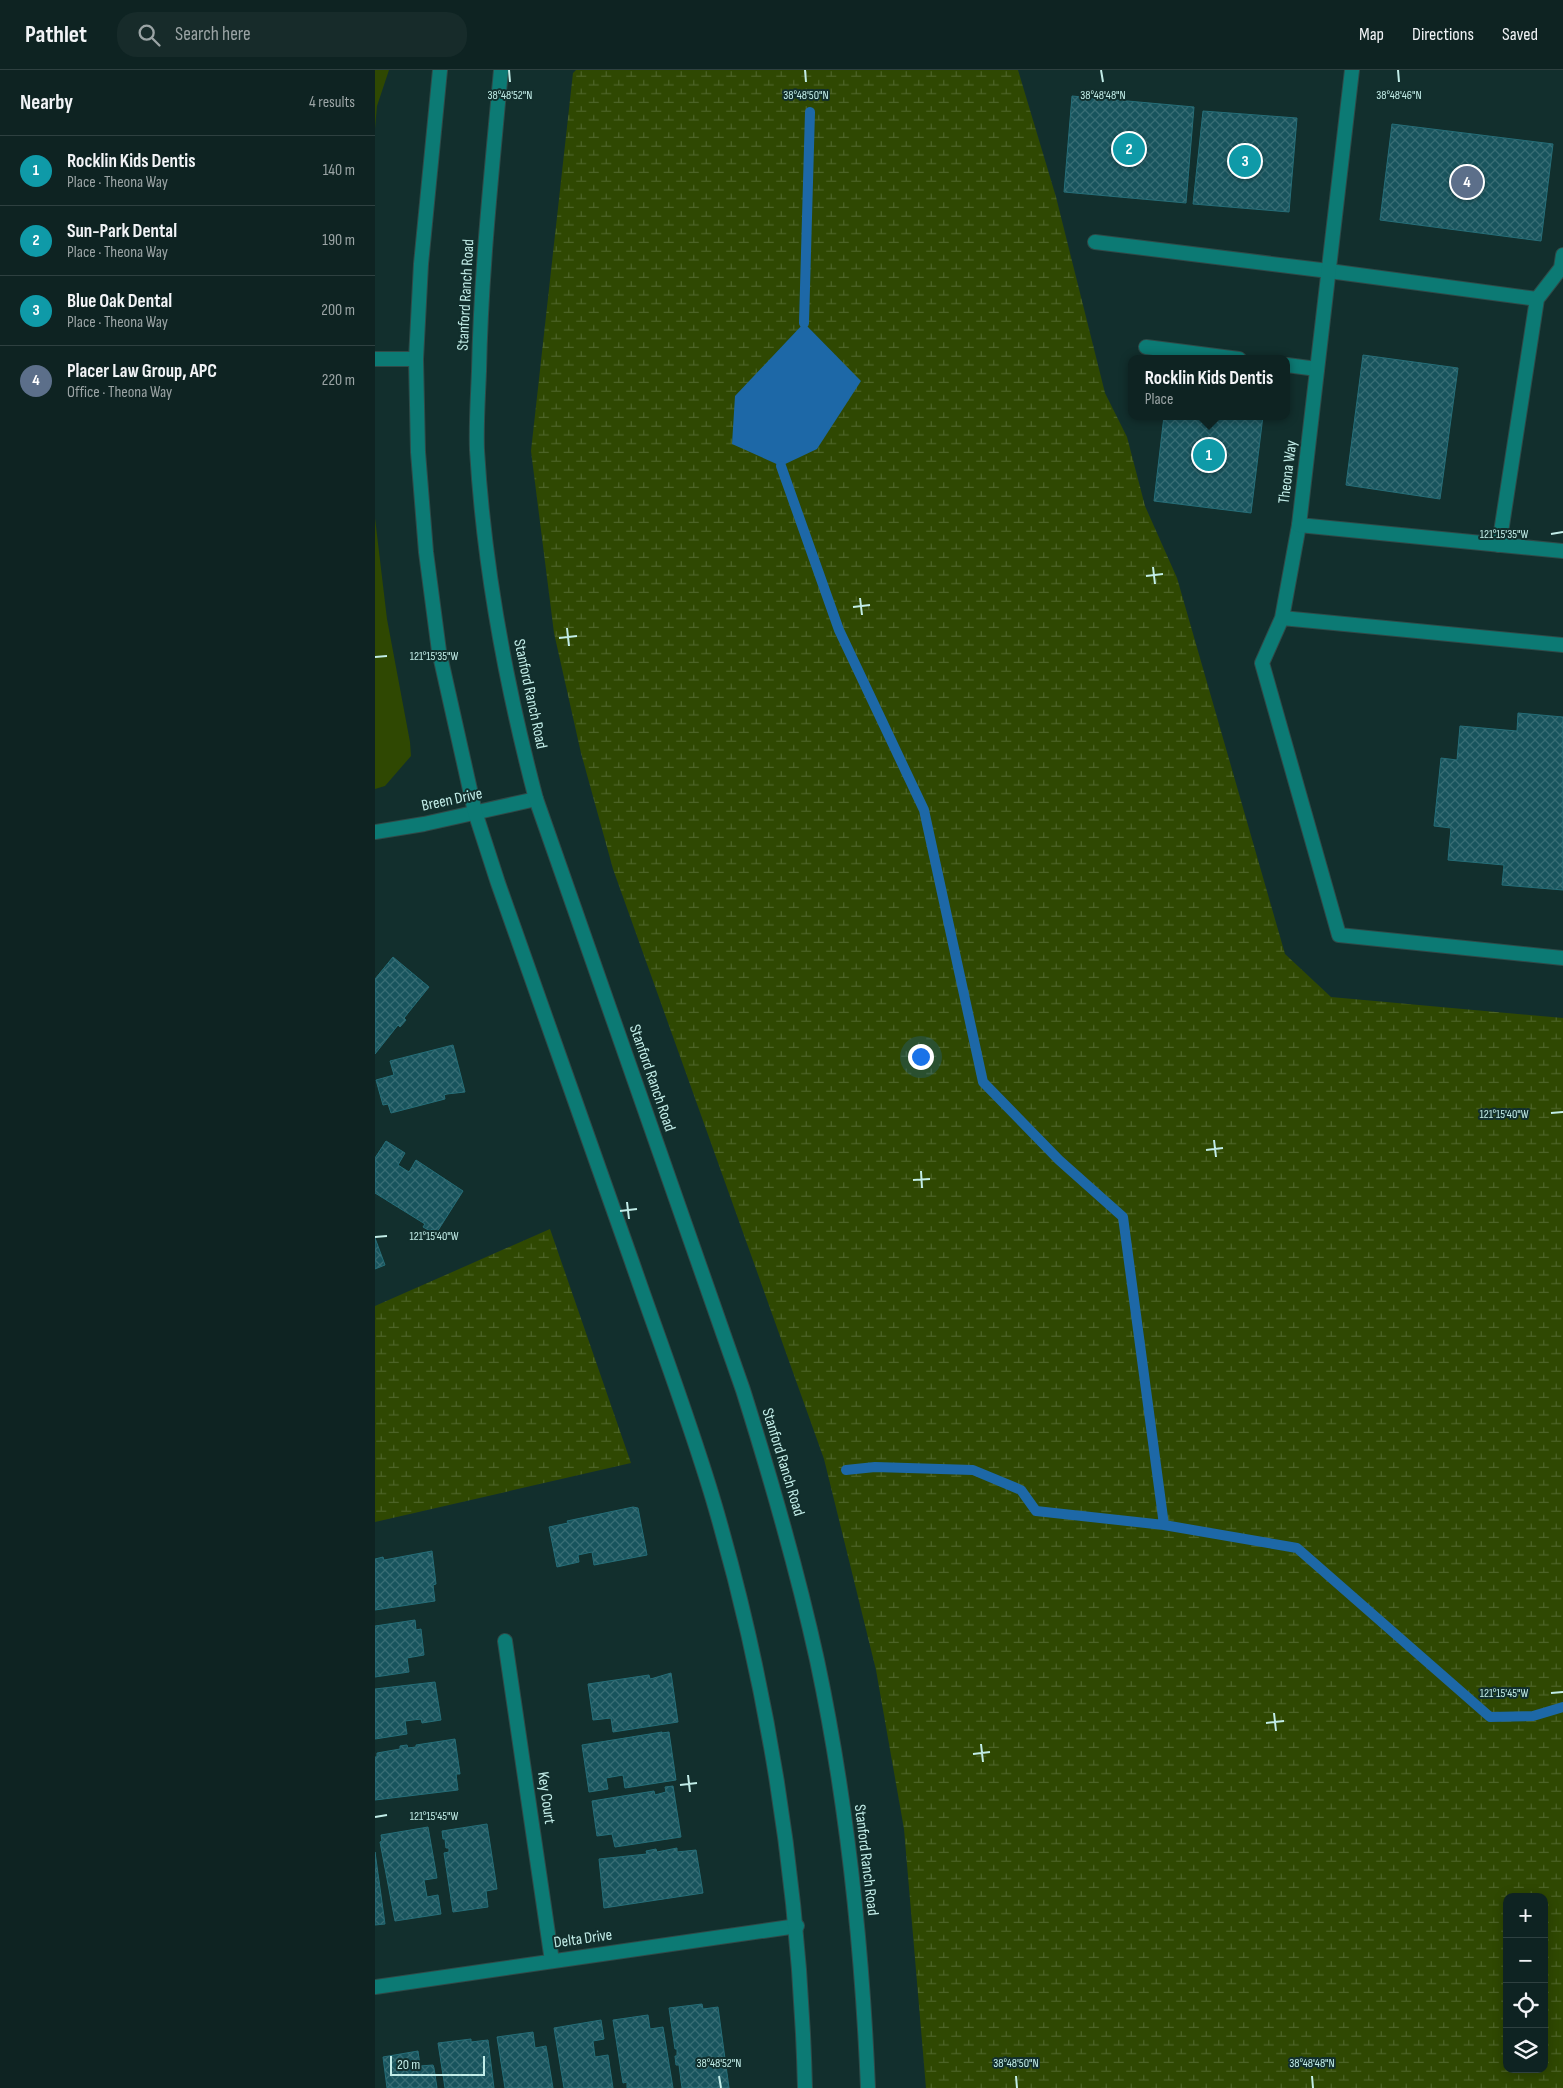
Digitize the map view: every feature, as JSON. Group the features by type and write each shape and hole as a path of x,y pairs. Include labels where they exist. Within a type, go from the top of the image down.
{"main road":[{"path":"440,70 421,264 416,359 418,452 425,552 439,650 475,812 498,883 681,1401 715,1506 740,1603 767,1729 785,1832 797,1926 803,2017 805,2088"},
{"name":"Stanford Ranch Road","path":"501,70 484,264 477,449 486,549 499,638 516,722 536,799 743,1390 773,1486 798,1580 817,1660 845,1824 865,2009 868,2088"},
{"name":"Theona Way","path":"1352,70 1299,525 1563,551"},
{"path":"1095,242 1537,299"},
{"path":"1499,545 1537,299 1561,268 1563,255"},
{"path":"1146,347 1208,355"},
{"path":"375,359 416,359"},
{"path":"1290,365 1317,369"},
{"path":"1299,525 1282,618 1262,663 1339,935 1563,958"},
{"path":"1282,618 1563,645"},
{"name":"Breen Drive","path":"375,832 424,824 536,799"},
{"name":"Key Court","path":"505,1641 552,1961"},
{"name":"Delta Drive","path":"375,1987 797,1926"}],"green space":[{"path":"375,70 389,70 377,106 375,129"},
{"path":"576,70 1018,70 1056,197 1105,393 1127,437 1145,506 1177,578 1285,954 1331,997 1563,1018 1563,2088 926,2088 904,1829 876,1670 824,1459 613,869 581,753 554,633 531,451 573,73"},
{"path":"375,518 387,619 411,756 385,786 375,789"},
{"path":"550,1229 631,1463 375,1522 375,1306"}],"water":[{"path":"804,323 861,381 817,449 781,466 732,444 735,396"}],"building":[{"path":"1072,96 1194,107 1186,203 1064,192"},
{"path":"1203,111 1297,118 1289,212 1193,204"},
{"path":"1392,124 1553,144 1541,241 1380,220"},
{"path":"1363,355 1458,368 1440,499 1346,485"},
{"path":"1164,420 1263,420 1251,513 1154,501"},
{"path":"1518,713 1563,717 1563,890 1502,885 1504,865 1448,860 1451,828 1434,826 1441,758 1457,760 1460,726 1517,731"},
{"path":"393,957 429,987 404,1018 406,1020 400,1027 398,1025 375,1054 375,979"},
{"path":"453,1045 465,1092 447,1094 444,1095 445,1099 391,1113 388,1104 383,1105 376,1080 394,1075 390,1061"},
{"path":"386,1141 405,1153 398,1165 409,1172 416,1160 463,1191 437,1232 423,1227 425,1224 375,1193 375,1158"},
{"path":"375,1238 385,1265 375,1269"},
{"path":"633,1507 638,1508 647,1555 594,1565 592,1552 578,1555 579,1562 557,1567 549,1527 568,1523 567,1521"},
{"path":"432,1551 436,1584 433,1585 435,1601 375,1610 375,1559 383,1557 384,1560"},
{"path":"415,1620 416,1630 421,1629 424,1655 407,1658 409,1672 375,1677 375,1626"},
{"path":"671,1673 678,1722 613,1732 611,1718 593,1720 588,1684 649,1675 650,1679"},
{"path":"435,1682 441,1720 422,1723 421,1719 405,1721 407,1734 375,1739 375,1689"},
{"path":"669,1732 676,1780 625,1788 623,1775 606,1778 608,1789 589,1792 582,1745"},
{"path":"455,1739 460,1774 456,1774 458,1790 375,1800 375,1757 377,1757 377,1753 400,1749 400,1746 416,1747 416,1745"},
{"path":"673,1786 681,1837 615,1847 612,1834 597,1836 592,1801 654,1791 655,1795 666,1792 665,1787"},
{"path":"487,1824 497,1889 486,1891 488,1907 453,1912 444,1853 449,1852 449,1848 446,1848 442,1831"},
{"path":"428,1827 437,1878 424,1880 427,1897 438,1895 441,1914 395,1921 380,1842 382,1841 381,1835"},
{"path":"677,1848 677,1852 696,1850 703,1893 604,1908 599,1859 647,1854 646,1851 656,1849 657,1852"},
{"path":"375,1852 385,1924 375,1925"},
{"path":"702,2004 703,2009 718,2007 729,2088 682,2088 679,2065 676,2065 675,2056 677,2056 677,2049 675,2049 669,2008"},
{"path":"648,2015 650,2029 663,2027 673,2088 627,2088 627,2082 623,2083 613,2020"},
{"path":"601,2020 604,2039 593,2041 595,2057 608,2055 613,2088 564,2088 554,2028"},
{"path":"533,2032 535,2048 546,2046 553,2088 505,2088 497,2037"},
{"path":"471,2039 471,2042 488,2040 494,2088 445,2088 438,2043"},
{"path":"418,2051 420,2066 433,2065 437,2088 387,2088 383,2057"}],"waterway":[{"path":"804,323 810,112"},
{"path":"781,466 839,630 924,810 983,1082 1059,1160 1123,1217 1164,1525 1297,1548 1490,1717 1533,1716 1563,1707"},
{"path":"846,1470 875,1467 973,1470 1021,1490 1036,1511 1164,1525"}],"place":[{"name":"Sun-Park Dental","path":"1129,149"},
{"name":"Blue Oak Dental","path":"1245,161"},
{"name":"Placer Law Group, APC","path":"1467,182"},
{"name":"Rocklin Kids Dentis","path":"1209,455"}]}
